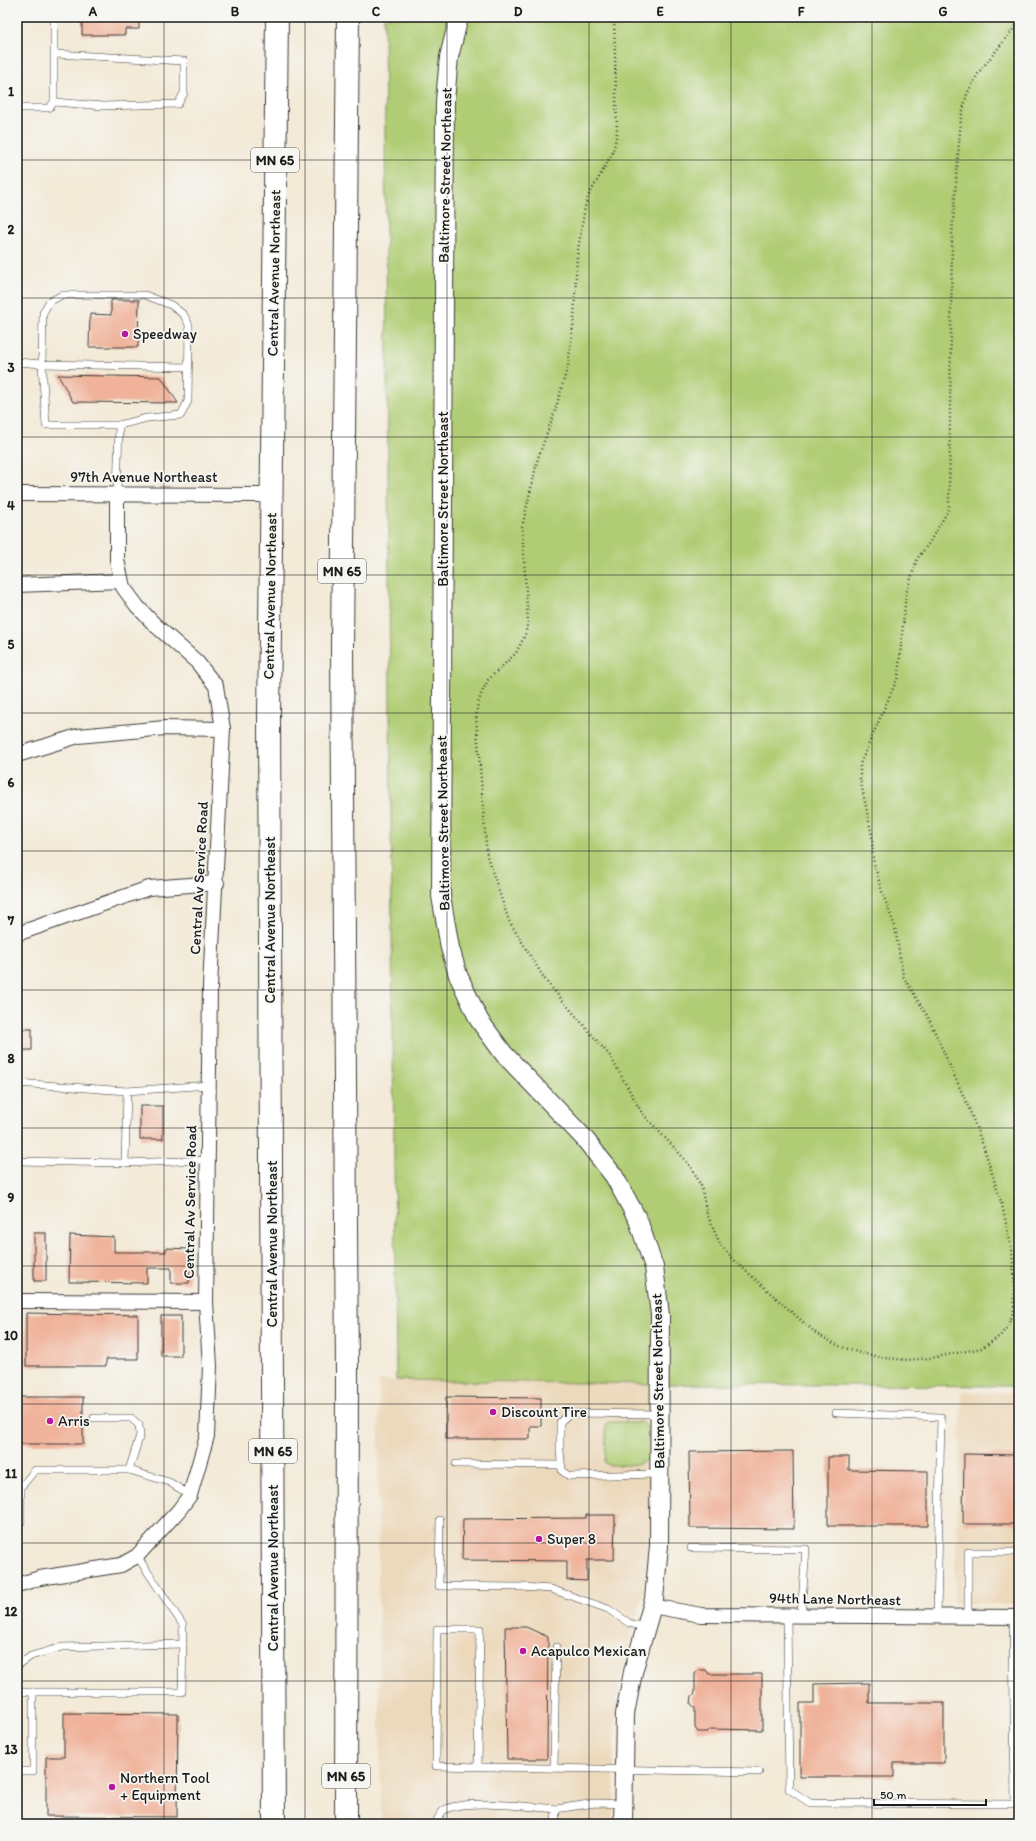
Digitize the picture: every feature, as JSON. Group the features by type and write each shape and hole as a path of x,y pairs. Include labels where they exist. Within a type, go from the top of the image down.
{"highway":[{"name":"Central Avenue Northeast","path":"274,1824 269,726 277,17"},
{"name":"MN 65","path":"346,1824 347,1370 342,642 348,17"}],"street":[{"name":"Baltimore Street Northeast","path":"459,17 449,57 446,101 440,864 444,921 458,975 479,1020 508,1059 598,1153 617,1181 638,1220 648,1246 658,1291 660,1315 661,1414 659,1546 657,1578 652,1606 633,1672 625,1714 623,1824"},
{"name":"97th Avenue Northeast","path":"17,494 271,495"},
{"name":"Central Av Service Road","path":"117,494 117,560 123,587 137,606 154,624 197,662 216,686 223,729 217,882 210,987 206,1302 210,1366 207,1436 190,1495"},
{"path":"17,585 122,581"},
{"path":"17,755 78,736 165,728 223,729"},
{"path":"17,934 149,888 217,882"},
{"path":"17,1301 206,1302"},
{"path":"17,1585 40,1578 121,1565 137,1556 190,1495"},
{"name":"94th Lane Northeast","path":"652,1606 701,1615 1016,1617"}],"lane":[{"path":"17,108 49,108 54,102 54,17"},
{"path":"54,102 102,106 178,104 184,93 184,61 55,54"},
{"path":"62,294 145,295 171,305 184,315 189,325 188,368 188,401 181,415 147,418 118,425 46,426 42,364 43,313 49,302 62,294"},
{"path":"17,362 188,368"},
{"path":"117,494 118,425"},
{"path":"17,1083 127,1091 209,1085"},
{"path":"125,1164 127,1091"},
{"path":"17,1161 125,1164 208,1160"},
{"path":"660,1474 569,1476 562,1471 561,1465 560,1422 570,1413 661,1414"},
{"path":"836,1413 941,1417 937,1617"},
{"path":"94,1418 131,1418 139,1425 140,1435 129,1470"},
{"path":"456,1464 561,1465"},
{"path":"21,1522 21,1487 35,1470 129,1470 168,1482 190,1495"},
{"path":"440,1520 439,1586 522,1587 551,1589 608,1609 629,1623 646,1628"},
{"path":"691,1548 806,1549 794,1615 789,1789 810,1803 1015,1804 1016,1617"},
{"path":"968,1617 968,1552 1019,1552"},
{"path":"17,1692 182,1692 183,1625 137,1556"},
{"path":"478,1766 480,1629 437,1629 436,1766 759,1772"},
{"path":"17,1666 31,1656 62,1647 183,1644"},
{"path":"554,1768 556,1647"},
{"path":"17,1771 33,1771 33,1692"},
{"path":"435,1824 444,1811 458,1805 519,1806 556,1809 595,1803 623,1804"},
{"path":"555,1824 556,1809"}],"path":[{"path":"614,17 617,133 612,152 588,197 585,206 577,256 574,318 568,365 555,411 538,458 522,527 528,622 525,635 516,653 488,680 478,703 476,717 487,856 509,922 546,981 610,1056 642,1113 693,1170 701,1186 707,1214 720,1244 736,1262 817,1334 839,1346 860,1354 907,1360 931,1358 982,1348 1000,1336 1008,1326 1014,1309 1015,1288 1012,1250 1002,1205 984,1148 954,1072 928,1017 903,976 895,927 873,860 872,836 860,778 860,764 898,677 906,594 917,559 949,509 952,235 960,118 967,94 979,72 1019,22"}],"shaded area":[{"path":"427,1379 651,1384 651,1566 619,1681 614,1741 614,1824 381,1824 378,1580 379,1381"},
{"path":"962,1392 1019,1393 1019,1682 1017,1604 954,1603"}],"green space":[{"path":"384,17 1019,17 1019,1386 651,1384 396,1380"},
{"path":"609,1422 641,1422 651,1431 649,1458 637,1465 609,1465 605,1463 606,1425"}],"building":[{"path":"82,17 139,17 139,29 125,29 125,35 82,35"},
{"path":"111,300 139,300 138,347 89,347 90,314 111,315"},
{"path":"58,375 161,377 178,403 73,402"},
{"path":"17,1029 32,1029 32,1050 17,1050"},
{"path":"140,1106 163,1106 163,1139 140,1139"},
{"path":"34,1233 46,1233 46,1281 34,1281"},
{"path":"70,1235 114,1237 114,1252 166,1252 166,1248 189,1249 189,1283 171,1283 171,1268 147,1268 147,1283 69,1282"},
{"path":"26,1313 138,1315 138,1359 106,1359 106,1366 26,1366"},
{"path":"161,1316 181,1316 181,1356 161,1356"},
{"name":"Arris","path":"17,1397 83,1397 83,1444 17,1444"},
{"name":"Discount Tire","path":"446,1397 541,1398 541,1426 530,1426 530,1439 446,1439"},
{"path":"793,1451 794,1529 690,1528 689,1452"},
{"path":"964,1454 1019,1455 1019,1524 963,1524"},
{"path":"828,1457 849,1457 849,1470 928,1471 928,1526 828,1526"},
{"name":"Super 8","path":"586,1515 615,1515 614,1560 587,1560 587,1581 567,1580 567,1561 462,1560 463,1519 586,1518"},
{"path":"505,1627 526,1627 548,1637 547,1759 507,1759"},
{"path":"698,1670 706,1670 709,1674 762,1674 762,1730 710,1729 707,1732 698,1732 695,1728 695,1708 691,1704 692,1696 695,1693 695,1674"},
{"path":"869,1683 869,1703 944,1703 944,1763 894,1763 894,1777 800,1777 800,1703 814,1703 814,1684"},
{"name":"Northern Tool + Equipment","path":"64,1713 178,1714 177,1817 46,1816 46,1757 64,1757"}],"place":[{"name":"Speedway","path":"125,334"},
{"name":"Discount Tire","path":"493,1412"},
{"name":"Arris","path":"50,1421"},
{"name":"Super 8","path":"539,1539"},
{"name":"Acapulco Mexican","path":"523,1651"},
{"name":"Northern Tool + Equipment","path":"112,1787"}]}
